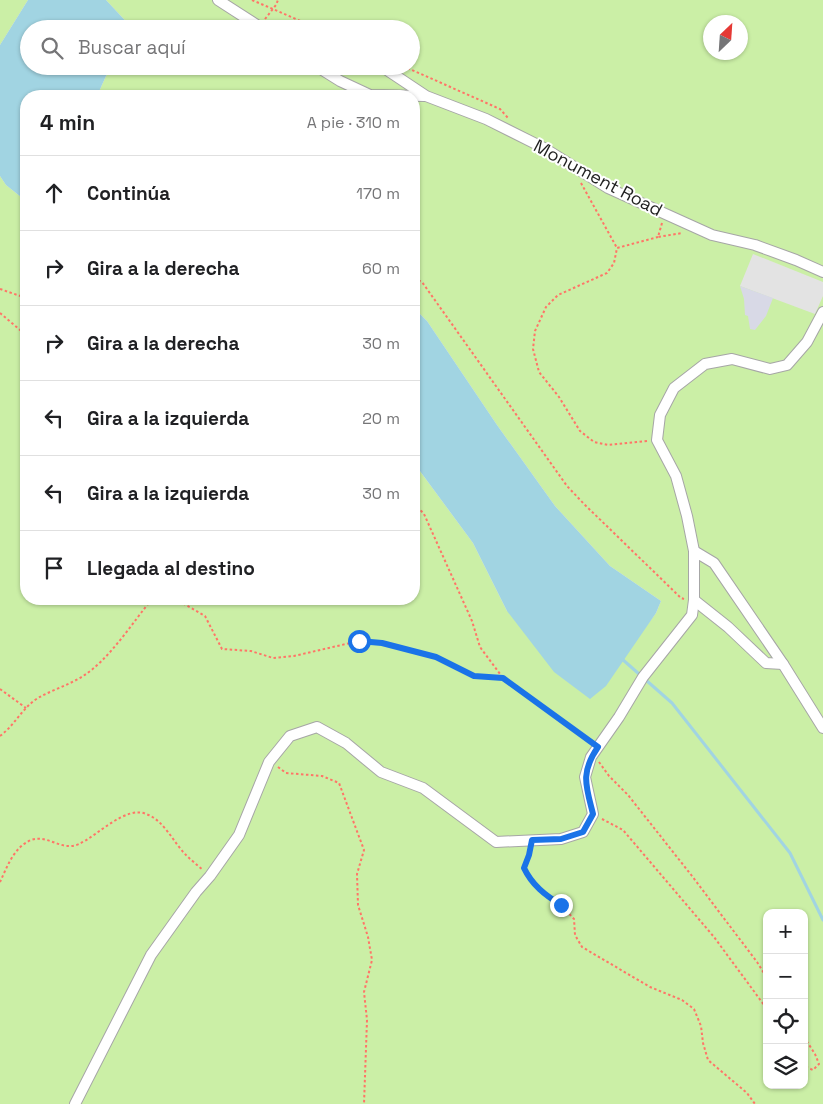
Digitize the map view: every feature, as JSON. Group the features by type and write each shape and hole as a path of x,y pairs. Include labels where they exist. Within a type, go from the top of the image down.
{"street":[{"path":"218,0 249,20"},
{"path":"330,75 359,90"},
{"name":"Monument Road","path":"394,75 417,90"},
{"name":"Monument Road","path":"420,92 486,119 544,148 608,188 712,235 756,245 823,272"},
{"path":"420,96 426,96"},
{"path":"75,1104 151,955 238,835 269,762 290,736 317,727 346,743 380,772 423,788 496,842 561,839 583,832 593,814 585,777 596,751 620,717 643,677 692,615 694,600 694,551 676,476 656,440 660,415 674,388 704,364 732,360 770,369 786,365 807,342 823,312"},
{"path":"694,551 714,562 783,664 823,728"},
{"path":"694,600 728,627 766,663 783,664"}],"path":[{"path":"252,0 298,20"},
{"path":"265,20 278,0"},
{"path":"420,74 500,109 508,118"},
{"path":"581,183 617,248 614,263 607,273 558,295 546,307 535,331 533,349 539,372 559,397 580,431 594,442 608,445 656,440"},
{"path":"658,237 665,214"},
{"path":"617,248 658,237 683,233"},
{"path":"420,281 567,486 681,598 694,600"},
{"path":"0,289 20,296"},
{"path":"0,313 20,330"},
{"path":"420,510 424,514 472,621 480,648 503,678 596,751 609,776 628,795 692,876 763,972"},
{"path":"0,736 11,728 26,708 38,698 84,676 104,659 147,605"},
{"path":"186,605 205,616 222,649 251,651 273,658 294,656 359,641 382,643 436,657 474,676 503,678"},
{"path":"0,688 26,708"},
{"path":"269,762 286,773 322,776 339,784 364,850 357,874 358,904 368,937 372,960 364,992 367,1020 364,1104"},
{"path":"0,882 15,854 22,846 32,840 41,839 60,845 78,845 121,817 138,812 145,813 156,819 186,855 210,876"},
{"path":"593,814 623,830 714,937 763,1004"},
{"path":"532,840 524,868 528,877 543,894 561,905 574,919 575,935 582,947 650,987 682,1000 694,1009 701,1026 708,1060 746,1093 755,1104"},
{"path":"808,1044 819,1064 813,1070 808,1068"}],"green space":[{"path":"0,0 28,0 0,45"},
{"path":"106,0 823,0 823,1104 0,1104 0,176 6,185 20,196 20,605 420,605 420,471 473,543 507,611 639,636 656,613 661,601 610,566 555,506 497,425 427,321 420,314 420,90 100,90 107,75 420,75 420,20 125,20"}],"shaded area":[{"path":"753,254 823,282 823,296 815,314 740,286"},
{"path":"740,286 773,298 766,316 755,330 750,329 748,316 745,315 744,299"}],"water":[{"path":"28,0 106,0 125,20 20,20 20,75 107,75 100,90 20,90 20,196 6,185 0,176 0,45"},
{"path":"420,314 427,321 497,425 555,506 610,566 661,601 656,613 606,686 590,699 554,672 507,611 473,543 420,471"}],"waterway":[{"path":"622,659 672,703 790,853 823,920"}],"route":[{"path":"359,641 382,643 436,657 474,676 503,678 598,747 591,757 585,777 593,814 583,832 561,839 532,840 524,868 528,877 543,894 561,905"}]}
